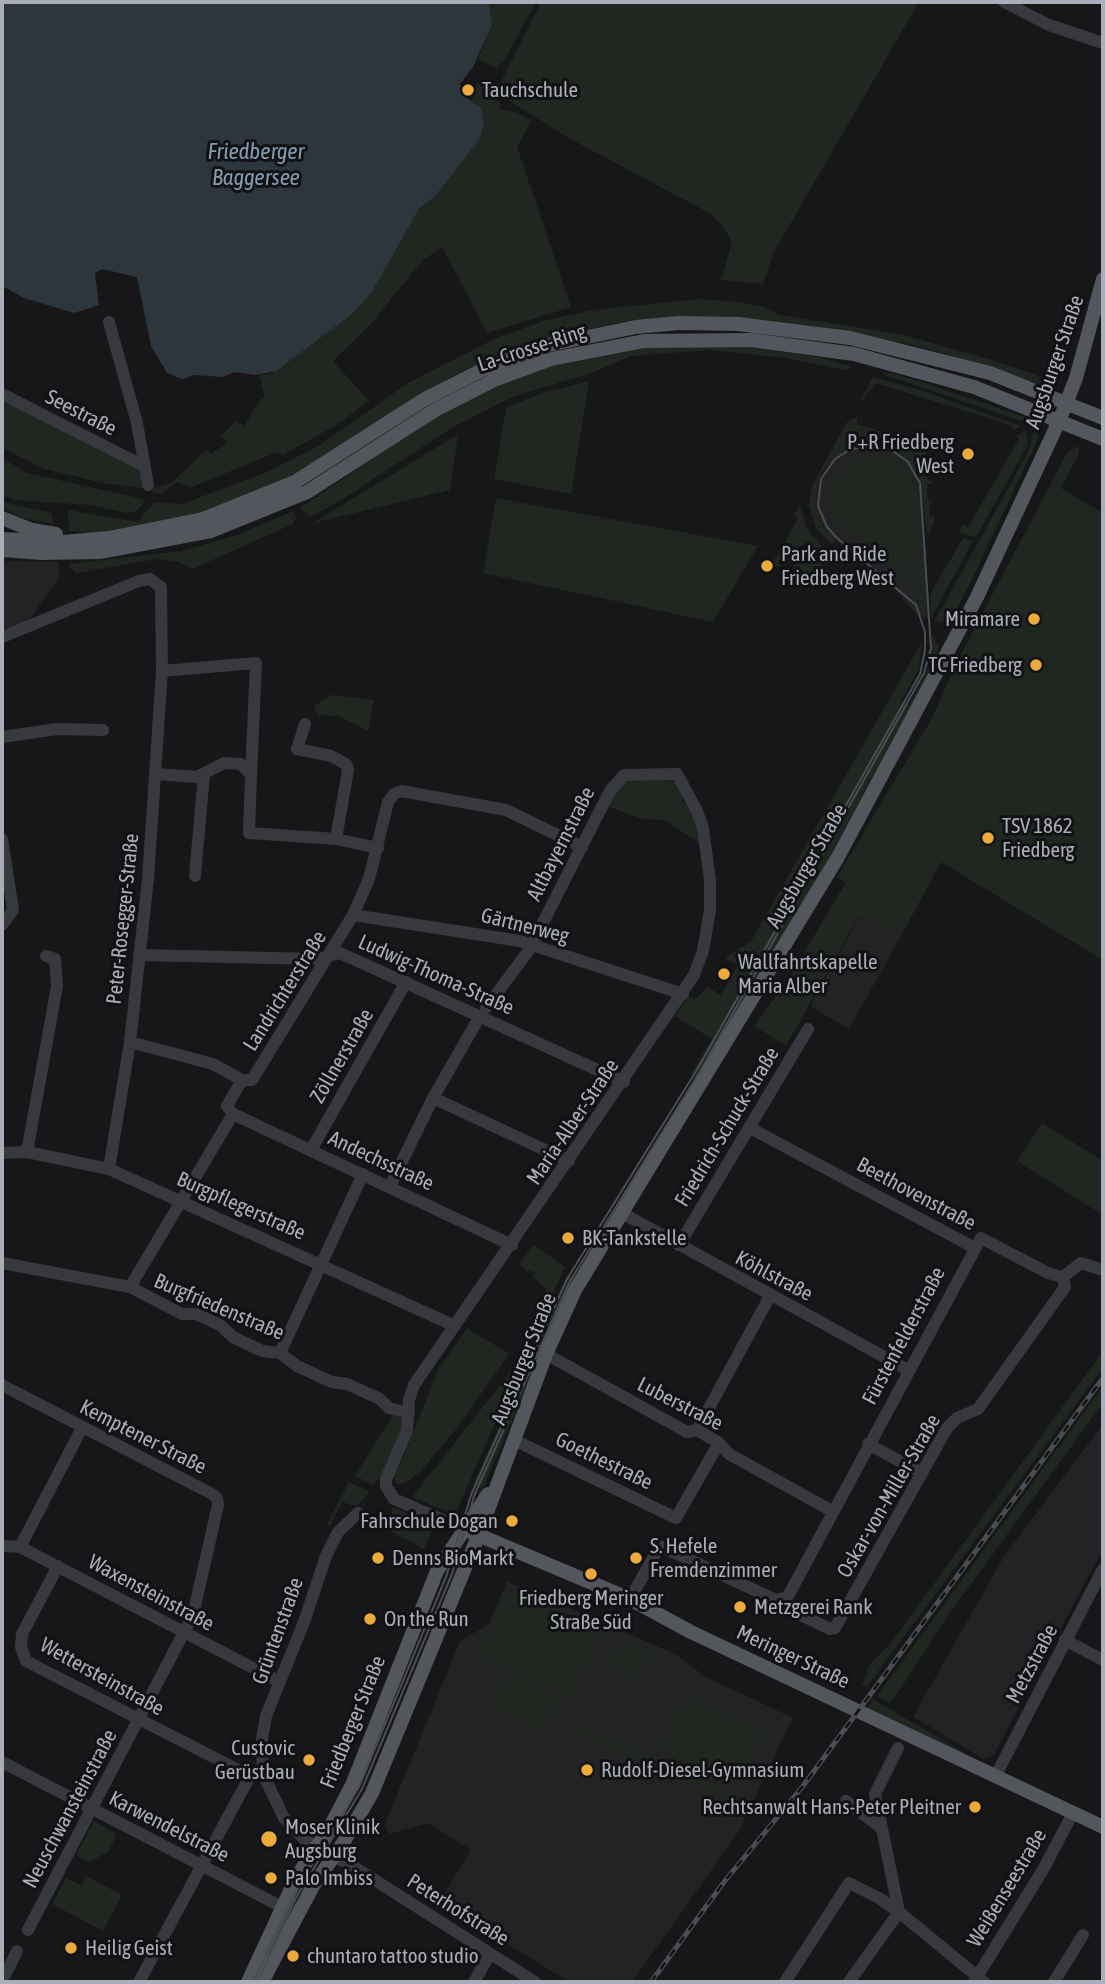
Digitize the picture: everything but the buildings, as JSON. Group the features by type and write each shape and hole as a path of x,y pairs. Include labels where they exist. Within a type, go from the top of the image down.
{"main road":[{"name":"Augsburger Straße","path":"479,1534 546,1354 575,1290 878,785 977,597 1060,419 1103,279"},
{"name":"La-Crosse-Ring","path":"85,539 109,538 177,526 245,504 306,475 425,399 468,376 548,345 636,327 678,323 738,324 850,338 967,366 1067,401 1103,418"},
{"name":"La-Crosse-Ring","path":"2,550 42,553 100,552 148,545 222,528 307,492 435,410 494,380 551,359 644,341 751,340 824,348 974,387 1060,419 1103,439"},
{"path":"2,518 32,530 85,539"},
{"path":"2,539 62,542 85,539"},
{"name":"Friedberger Straße","path":"262,1982 313,1885 324,1851 437,1571 498,1478"},
{"name":"Meringer Straße","path":"464,1529 630,1599 691,1632 1103,1827"},
{"name":"Friedberger Straße","path":"248,1982 282,1907 372,1793 479,1534"}],"street":[{"path":"1004,2 1049,25 1103,43"},
{"path":"1084,37 1103,37"},
{"name":"Seestraße","path":"109,322 137,424 148,485"},
{"name":"Seestraße","path":"2,394 144,466"},
{"name":"Peter-Rosegger-Straße","path":"2,637 139,581 150,579 161,587 162,671 157,774 130,1042 109,1169"},
{"path":"162,671 256,663 249,832 336,839 378,848"},
{"path":"305,724 297,749 331,755 346,764 348,770 336,839"},
{"path":"2,737 57,729 103,730"},
{"path":"157,774 197,777 224,763 241,764 251,775"},
{"name":"Altbayernstraße","path":"390,1186 433,1098 483,1012 532,944 610,791 624,775 672,771"},
{"name":"Maria-Alber-Straße","path":"464,1529 394,1499 386,1486 386,1479 407,1431 414,1385 683,994 703,951 710,910 710,880 697,811 681,778 672,771"},
{"path":"195,876 204,774"},
{"name":"Landrichterstraße","path":"130,1287 233,1114 227,1106 242,1080 252,1080 332,954 353,915 378,848 388,802 401,791 506,810 582,847"},
{"path":"2,839 13,910 2,925"},
{"name":"Gärtnerweg","path":"353,915 532,944 683,994"},
{"name":"Ludwig-Thoma-Straße","path":"139,955 317,959 340,953 483,1012 624,1082"},
{"path":"27,1152 57,986 55,959 46,956"},
{"name":"Zöllnerstraße","path":"311,1150 406,982"},
{"name":"Friedrich-Schuck-Straße","path":"679,1245 808,1029"},
{"path":"130,1042 213,1064 242,1080"},
{"path":"433,1098 569,1161"},
{"name":"Andechsstraße","path":"233,1114 512,1245"},
{"name":"Beethovenstraße","path":"750,1128 973,1247 981,1238 1048,1273 1063,1277"},
{"name":"Burgpflegerstraße","path":"2,1153 27,1152 109,1169 455,1326"},
{"path":"280,1353 363,1174"},
{"name":"Köhlstraße","path":"622,1213 908,1370"},
{"name":"Fürstenfelderstraße","path":"780,1601 787,1598 973,1247"},
{"name":"Burgfriedenstraße","path":"2,1263 130,1287 182,1314 196,1314 220,1325 233,1337 262,1351 280,1353 297,1366 332,1382 347,1384 380,1399 390,1408 409,1413"},
{"path":"1063,1277 1081,1263 1103,1270"},
{"name":"Oskar-von-Miller-Straße","path":"780,1601 784,1607 830,1629 835,1628 947,1428 957,1418 972,1414 984,1401 1065,1287 1063,1277"},
{"path":"697,1430 770,1296"},
{"name":"Luberstraße","path":"546,1354 687,1432 697,1430 719,1443 729,1454 832,1511"},
{"name":"Kemptener Straße","path":"2,1385 217,1498 206,1564 193,1615 184,1632"},
{"path":"20,1546 82,1428"},
{"name":"Goethestraße","path":"514,1440 676,1518 719,1443"},
{"path":"868,1444 922,1473"},
{"name":"Grüntenstraße","path":"139,1982 202,1866 257,1775 263,1728 326,1556 338,1532 358,1513"},
{"name":"Waxensteinstraße","path":"2,1546 20,1546 281,1682"},
{"path":"630,1599 660,1546 780,1601"},
{"name":"Wettersteinstraße","path":"58,1566 22,1634 21,1647 26,1661 138,1719 257,1775"},
{"name":"Metzstraße","path":"995,1777 1103,1569"},
{"name":"Neuschwansteinstraße","path":"29,1930 184,1632"},
{"path":"1065,1640 1103,1660"},
{"path":"849,1982 899,1912 875,1794 898,1748"},
{"name":"Karwendelstraße","path":"2,1762 282,1907"},
{"name":"Grüntenstraße","path":"257,1775 284,1818 305,1840 324,1851"},
{"path":"846,1801 880,1827"},
{"name":"Weißenseestraße","path":"978,1981 1044,1870 1073,1813"},
{"name":"Peterhofstraße","path":"324,1851 535,1982"},
{"path":"785,1982 849,1883 899,1912 978,1981"},
{"path":"1054,1982 1083,1935"},
{"path":"2,1981 17,1951"},
{"path":"474,1982 490,1954"}],"shaded area":[{"path":"489,2 536,2 504,61 496,68 478,59 492,25"},
{"path":"541,2 919,2 774,252 763,284 721,280 732,242 723,226 709,213 565,136 496,92"},
{"path":"480,82 490,88 500,103 499,109 518,113 531,121 517,147 571,307 487,333 442,247 422,261 370,325 333,361 369,401 338,424 283,455 277,452 192,487 176,482 161,494 152,492 153,488 171,483 206,450 211,454 227,443 221,436 236,421 244,426 260,400 265,397 259,375 270,374 372,292 419,209 435,196 445,180 481,108 472,101 475,88"},
{"path":"699,299 738,302 765,307 780,315 900,334 1037,375 1041,381 1040,384 923,347 819,327 764,320 682,317 616,323 542,340 452,376 288,478 202,513 148,526 96,533 69,531 68,510 137,522 155,502 182,504 267,472 317,447 408,383 494,339 544,321 592,310"},
{"path":"645,346 741,346 817,357 853,367 844,370 785,358 710,350 631,356 591,373 512,397 453,427 338,502 310,517 300,508 430,419 493,386 556,363"},
{"path":"891,373 1028,418 1024,422 882,374"},
{"path":"873,377 926,392 1020,426 1012,431 1013,426 876,383 858,405"},
{"path":"589,381 571,494 494,479 506,408 542,393"},
{"path":"2,399 136,469 141,475 142,488 103,483 41,468 2,447"},
{"path":"858,418 857,424 923,444 925,439 930,443 931,447 926,448 926,461 932,461 926,464 927,480 933,483 927,484 928,500 934,503 929,503 930,517 935,517 928,538 919,475 900,452 878,443 860,444 845,449 823,470 816,487 817,510 826,530 836,540 832,544 816,528 809,505 812,486 847,422"},
{"path":"1026,431 1028,445 976,537 958,532 963,525 968,527 1019,439 1015,436"},
{"path":"1033,431 1039,434 1036,443 970,584 951,620 934,622 1028,452"},
{"path":"458,434 450,490 313,523 452,438"},
{"path":"878,443 894,449 908,459 922,484 930,620 915,613 892,586 836,540 826,530 817,510 816,487 828,463 845,449 860,444"},
{"path":"1079,446 1079,454 1061,488 1103,513 1103,960 941,862 901,936 859,916 786,1046 754,1026 788,980 846,882 837,877 931,720 960,656 1068,451"},
{"path":"877,454 892,458 908,471 919,498 922,544 897,574 840,525 831,510 830,491 842,467 855,458"},
{"path":"2,458 27,473 143,499 144,503 135,512 126,513 91,505 13,500 2,493"},
{"path":"496,498 758,546 713,622 483,573"},
{"path":"2,502 52,513 53,524 23,518 2,508"},
{"path":"800,506 806,528 826,551 823,554 807,543 793,549 788,546 778,562 782,566 773,566 769,558 775,560 798,518 793,515"},
{"path":"293,511 296,518 293,524 192,569 179,562 157,559 76,573 69,567 69,564 182,551 240,534"},
{"path":"963,538 973,541 931,618 931,593"},
{"path":"923,553 927,616 924,617 919,603 901,579"},
{"path":"803,554 813,557 853,592 842,589 843,584 798,569 795,573 793,566"},
{"path":"10,561 59,562 59,578 29,620 2,631 2,566"},
{"path":"932,636 939,646 937,658 800,910 699,1079 691,1074 712,1039 675,1016 688,997 697,998 707,987 721,995 738,965 725,958 751,941 922,642 918,671 901,701 909,705 930,666"},
{"path":"331,695 374,700 368,731 339,716 318,715 314,706"},
{"path":"664,780 678,783 683,803 689,805 699,824 700,843 664,820 643,819 609,807 618,787 628,781"},
{"path":"860,916 901,936 849,1029 810,1006"},
{"path":"1042,1123 1103,1161 1103,1215 1017,1161"},
{"path":"534,1245 565,1267 550,1300 545,1298 545,1288 533,1277 535,1273 530,1270 528,1272 518,1264"},
{"path":"567,1275 574,1278 476,1504 481,1487 474,1483"},
{"path":"467,1328 509,1354 457,1428 422,1470 405,1483 396,1484 396,1465 400,1466 439,1368"},
{"path":"1103,1351 1103,1368 866,1688 862,1684 870,1664 890,1644"},
{"path":"519,1368 455,1515 412,1497 511,1371"},
{"path":"1103,1386 1103,1403 949,1614 901,1688 890,1703 877,1696"},
{"path":"394,1413 404,1420 402,1430 386,1467 374,1485 355,1476"},
{"path":"1103,1424 1103,1549 993,1756 984,1759 913,1717 1003,1558"},
{"path":"349,1482 370,1492 357,1506 342,1502 330,1526 327,1524"},
{"path":"393,1507 434,1524 424,1549 386,1529"},
{"name":"Rudolf-Diesel-Gymnasium","path":"507,1581 675,1654 706,1677 793,1718 739,1831 632,1982 570,1982 439,1903 471,1850 428,1823 389,1834 385,1824 460,1641 489,1624"},
{"path":"508,1590 602,1634 572,1699 478,1656"},
{"path":"621,1638 653,1653 640,1680 608,1666"},
{"path":"507,1675 559,1699 543,1732 491,1708"},
{"path":"684,1694 764,1730 739,1786 659,1751"},
{"path":"873,1699 976,1760 867,1708"},
{"path":"580,1724 736,1793 731,1802 576,1733"},
{"path":"94,1821 117,1834 108,1852 88,1862 76,1855"},
{"path":"86,1876 122,1895 103,1931 52,1904 66,1878 81,1885"}],"water":[{"name":"Friedberger Baggersee","path":"2,2 489,2 492,25 473,67 460,84 467,98 481,108 484,125 479,140 435,196 419,209 372,292 352,314 276,371 256,375 234,372 223,377 194,375 182,379 167,373 151,346 137,277 102,269 95,273 99,305 74,313 24,298 2,286"}],"tram line":[{"path":"253,1982 294,1894 359,1787 446,1577 471,1495 567,1279 698,1068 920,674 925,650 925,632 916,605 837,538 827,527 818,506 821,479 835,459 849,450 865,446 890,449 908,462 920,483 931,648 924,673 701,1070 570,1281 474,1496 452,1574 362,1789 297,1896 257,1982"}],"railway":[{"path":"651,1982 724,1882 803,1786 1103,1378"}],"place":[{"name":"Tauchschule","path":"468,90"},
{"name":"P+R Friedberg West","path":"968,454"},
{"name":"Park and Ride Friedberg West","path":"767,566"},
{"name":"Miramare","path":"1034,619"},
{"name":"TC Friedberg","path":"1036,665"},
{"name":"TSV 1862 Friedberg","path":"988,838"},
{"name":"Wallfahrtskapelle Maria Alber","path":"724,974"},
{"name":"BK-Tankstelle","path":"568,1238"},
{"name":"Fahrschule Dogan","path":"512,1521"},
{"name":"Denns BioMarkt","path":"378,1558"},
{"name":"S. Hefele Fremdenzimmer","path":"636,1558"},
{"name":"Friedberg Meringer Straße Süd","path":"591,1574"},
{"name":"Metzgerei Rank","path":"740,1607"},
{"name":"On the Run","path":"370,1619"},
{"name":"Custovic Gerüstbau","path":"309,1760"},
{"name":"Rudolf-Diesel-Gymnasium","path":"587,1770"},
{"name":"Rechtsanwalt Hans-Peter Pleitner","path":"975,1807"},
{"name":"Moser Klinik Augsburg","path":"269,1839"},
{"name":"Palo Imbiss","path":"271,1878"},
{"name":"Heilig Geist","path":"71,1948"},
{"name":"chuntaro tattoo studio","path":"293,1956"}]}
